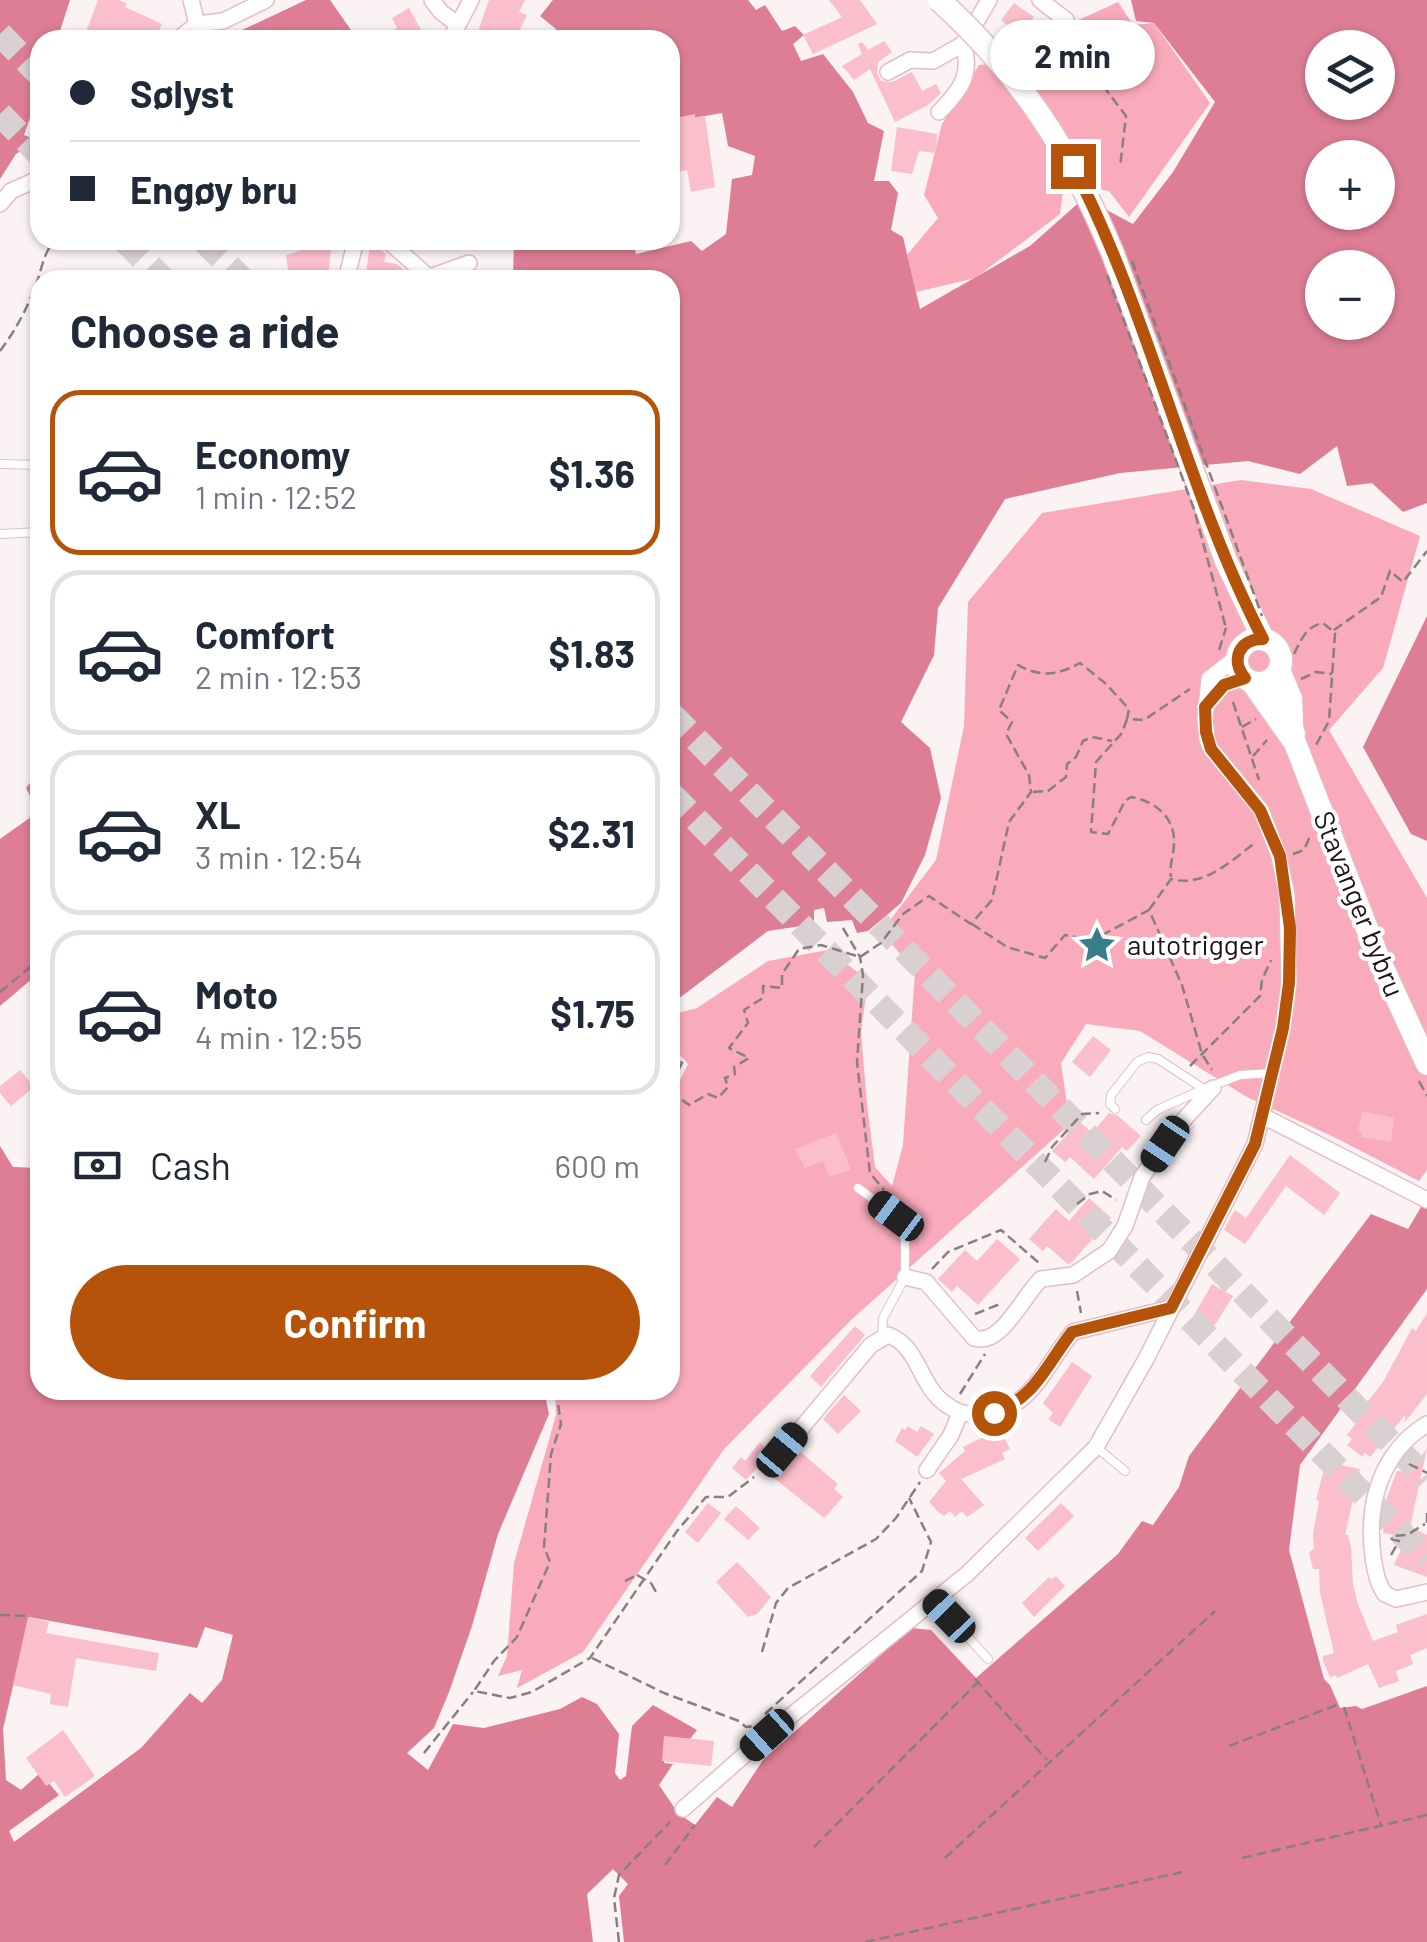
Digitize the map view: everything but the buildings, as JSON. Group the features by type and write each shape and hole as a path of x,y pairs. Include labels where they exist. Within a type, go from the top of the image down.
{"main road":[{"path":"938,0 981,39 1020,84 1060,142 1113,254 1226,560 1246,649 1266,682 1288,667"},
{"path":"1246,649 1276,646 1288,667 1305,745"},
{"path":"1246,649 1305,745"},
{"name":"Stavanger bybru","path":"1305,745 1378,957 1427,1064"}],"street":[{"path":"190,0 196,24"},
{"path":"189,30 196,24 223,22 266,0"},
{"path":"432,0 458,24"},
{"path":"455,30 471,0"},
{"path":"888,72 910,60 933,61 963,44 988,0"},
{"path":"1040,0 1066,20"},
{"path":"939,112 952,100 967,74 969,65 963,44"},
{"path":"0,204 4,195 30,183"},
{"path":"399,250 422,270"},
{"path":"451,270 469,263"},
{"path":"681,1811 767,1735 935,1601 1096,1448 1126,1398 1255,1144 1274,1073 1289,983 1290,928 1280,856 1260,810 1211,749 1205,707 1246,649"},
{"path":"906,1277 926,1282 974,1338 986,1341 998,1334 1036,1284 1048,1276 1074,1275 1109,1251 1125,1226 1142,1177 1212,1087"},
{"path":"1263,1116 1421,1197"},
{"path":"782,1450 882,1337 888,1335 902,1343 932,1390 957,1411 994,1413 1031,1392 1068,1337 1082,1326 1171,1308"},
{"path":"928,1470 951,1434 957,1411"},
{"path":"1427,1424 1411,1436 1381,1476 1371,1508 1370,1536 1378,1579 1385,1594 1396,1599 1427,1592"}],"lane":[{"path":"0,464 30,465"},
{"path":"0,534 30,532"},
{"path":"1113,1106 1112,1095 1143,1058 1158,1058 1184,1076 1212,1087"},
{"path":"1146,1120 1157,1110 1250,1073 1274,1073"},
{"path":"858,1188 896,1216 908,1245 906,1277 883,1318 882,1337"},
{"path":"1096,1448 1125,1471"},
{"path":"935,1601 988,1659"}],"path":[{"path":"1066,20 1078,53 1126,116 1120,167"},
{"path":"1127,247 1246,649 1232,697 1259,781 1260,810"},
{"path":"1102,261 1246,649"},
{"path":"0,351 30,299"},
{"path":"1333,630 1381,596 1390,571 1404,582 1427,551"},
{"path":"1333,630 1323,623 1314,624 1303,635 1288,667 1333,674"},
{"path":"1305,745 1329,721 1333,630"},
{"path":"1213,658 1222,646 1246,649"},
{"path":"860,957 881,943 902,914 929,896 971,924 1006,947 1045,958 1065,935 1094,940 1150,910 1171,879 1174,835 1156,804 1132,797 1125,801 1108,834 1091,832 1096,762 1122,732 1129,710 1105,683 1080,664 1058,675 1031,672 1018,665 999,710 1012,722 1006,734 1029,774 1031,792 1009,822 992,900 971,924"},
{"path":"1127,719 1144,720 1197,682"},
{"path":"1241,728 1257,718 1264,726"},
{"path":"1252,757 1272,734"},
{"path":"1031,792 1048,791 1066,777 1067,764 1076,757 1083,741 1112,741"},
{"path":"1171,879 1199,880 1256,842 1267,858 1304,850 1311,826"},
{"path":"1150,910 1182,985 1212,1087"},
{"path":"843,928 860,957 863,975 856,1062 870,1173 892,1200 896,1216"},
{"path":"680,1098 689,1106 708,1094 718,1098 728,1087 725,1078 736,1074 734,1067 749,1058 729,1048 748,1024 744,1010 763,998 763,986 782,988 782,974 799,949 821,945 860,957"},
{"path":"1184,1076 1260,996 1262,980 1277,953"},
{"path":"0,992 30,967"},
{"path":"1046,1162 1052,1147 1082,1114 1097,1114 1113,1106"},
{"path":"1077,1204 1102,1191 1121,1204 1131,1205"},
{"path":"926,1282 932,1268 948,1252 1002,1230 1046,1269 1048,1276"},
{"path":"1074,1275 1082,1326"},
{"path":"963,1325 974,1314 1004,1302"},
{"path":"957,1411 966,1383 983,1360 986,1341"},
{"path":"424,1752 517,1637 550,1562 544,1547 551,1454 561,1424 557,1400"},
{"path":"1408,1464 1427,1474"},
{"path":"762,1652 776,1603 788,1588 876,1540 928,1470"},
{"path":"474,1691 510,1698 532,1692 590,1658 676,1531 706,1497 728,1497 754,1478"},
{"path":"590,1658 664,1693 746,1727 753,1726 922,1571 931,1542 910,1498"},
{"path":"1399,1541 1392,1536 1407,1535 1426,1526 1427,1514"},
{"path":"624,1582 638,1575 651,1583 656,1592"},
{"path":"945,1858 1215,1611"},
{"path":"0,1615 29,1616"},
{"path":"814,1847 978,1680 1049,1762"},
{"path":"1229,1746 1337,1705"},
{"path":"1344,1707 1381,1826"},
{"path":"619,1942 614,1898 619,1875 681,1811"},
{"path":"1242,1858 1427,1815"},
{"path":"665,1865 695,1825"},
{"path":"866,1942 1187,1872"}],"shaded area":[{"path":"0,0 70,0 60,30 30,30 30,118 24,135 30,137 30,150 25,148 16,154 0,179"},
{"path":"306,0 330,0 351,30 242,30"},
{"path":"553,0 748,0 756,10 765,5 782,31 795,26 804,35 793,44 801,61 823,54 853,92 868,123 884,131 874,181 889,181 898,193 891,230 903,237 920,309 1030,246 1084,198 1133,224 1173,172 1215,102 1154,23 1136,21 1131,0 1427,0 1427,503 1403,512 1372,483 1347,486 1337,446 1300,474 1248,461 1120,473 1005,499 938,608 934,655 901,722 930,748 941,798 925,855 901,903 868,931 857,933 852,920 827,922 824,908 814,910 814,924 768,931 680,997 680,270 513,270 514,250 635,250 636,254 680,250 680,244 691,241 702,251 726,234 732,179 752,175 755,156 728,146 722,113 680,120 680,30 556,30 540,16"},
{"path":"1118,2 1133,25 1154,23 1210,103 1129,217 1109,191 1064,183 1060,214 975,278 916,292 907,255 938,218 924,195 942,124 979,65 1027,61 1059,29"},
{"path":"1241,480 1311,489 1420,536 1383,668 1329,730 1427,898 1427,1170 1419,1181 1247,1097 1140,1031 1086,1024 1061,1063 1070,1124 852,1319 724,1449 583,1652 517,1688 522,1670 498,1676 507,1656 514,1563 556,1415 555,1400 680,1400 680,1080 688,1064 680,1055 680,1012 697,1008 768,961 828,950 868,980 861,1032 867,1104 875,1167 892,1186 903,1145 915,971 881,932 936,860 964,726 968,602 1042,513"},
{"path":"1427,616 1427,841 1411,834 1363,747"},
{"path":"30,818 30,980 0,1006 0,839"},
{"path":"0,1146 13,1167 30,1168 30,1400 546,1400 549,1414 498,1534 449,1692 434,1728 407,1753 428,1770 453,1724 484,1728 560,1709 582,1697 597,1704 619,1734 615,1773 620,1780 626,1776 632,1726 653,1705 697,1730 690,1739 666,1738 664,1763 673,1764 659,1785 678,1813 695,1825 717,1797 732,1807 763,1760 911,1628 931,1630 976,1678 1118,1554 1142,1521 1153,1525 1179,1487 1189,1456 1371,1214 1408,1229 1427,1197 1427,1289 1300,1465 1289,1550 1324,1679 1340,1708 1362,1709 1427,1686 1427,1942 624,1942 619,1896 628,1884 613,1869 587,1894 593,1942 0,1942","holes":["29,1617 197,1648 205,1627 233,1635 222,1680 202,1703 190,1693 141,1748 14,1842 9,1831 59,1795 40,1773 21,1790 6,1780 3,1729"]}],"tunnel":[{"path":"0,34 30,65"},
{"path":"0,114 30,145"},
{"path":"134,250 154,270"},
{"path":"213,250 233,270"},
{"path":"680,723 1427,1479"},
{"path":"680,803 1427,1559"}],"place":[{"name":"autotrigger","path":"1097,945"}],"route":[{"path":"994,1413 1031,1392 1068,1337 1082,1326 1171,1308 1255,1144 1274,1073 1289,983 1290,928 1280,856 1260,810 1211,749 1206,732 1205,707 1224,685 1245,678 1237,663 1239,651 1249,641 1263,639 1226,560 1113,254 1073,166"}]}
